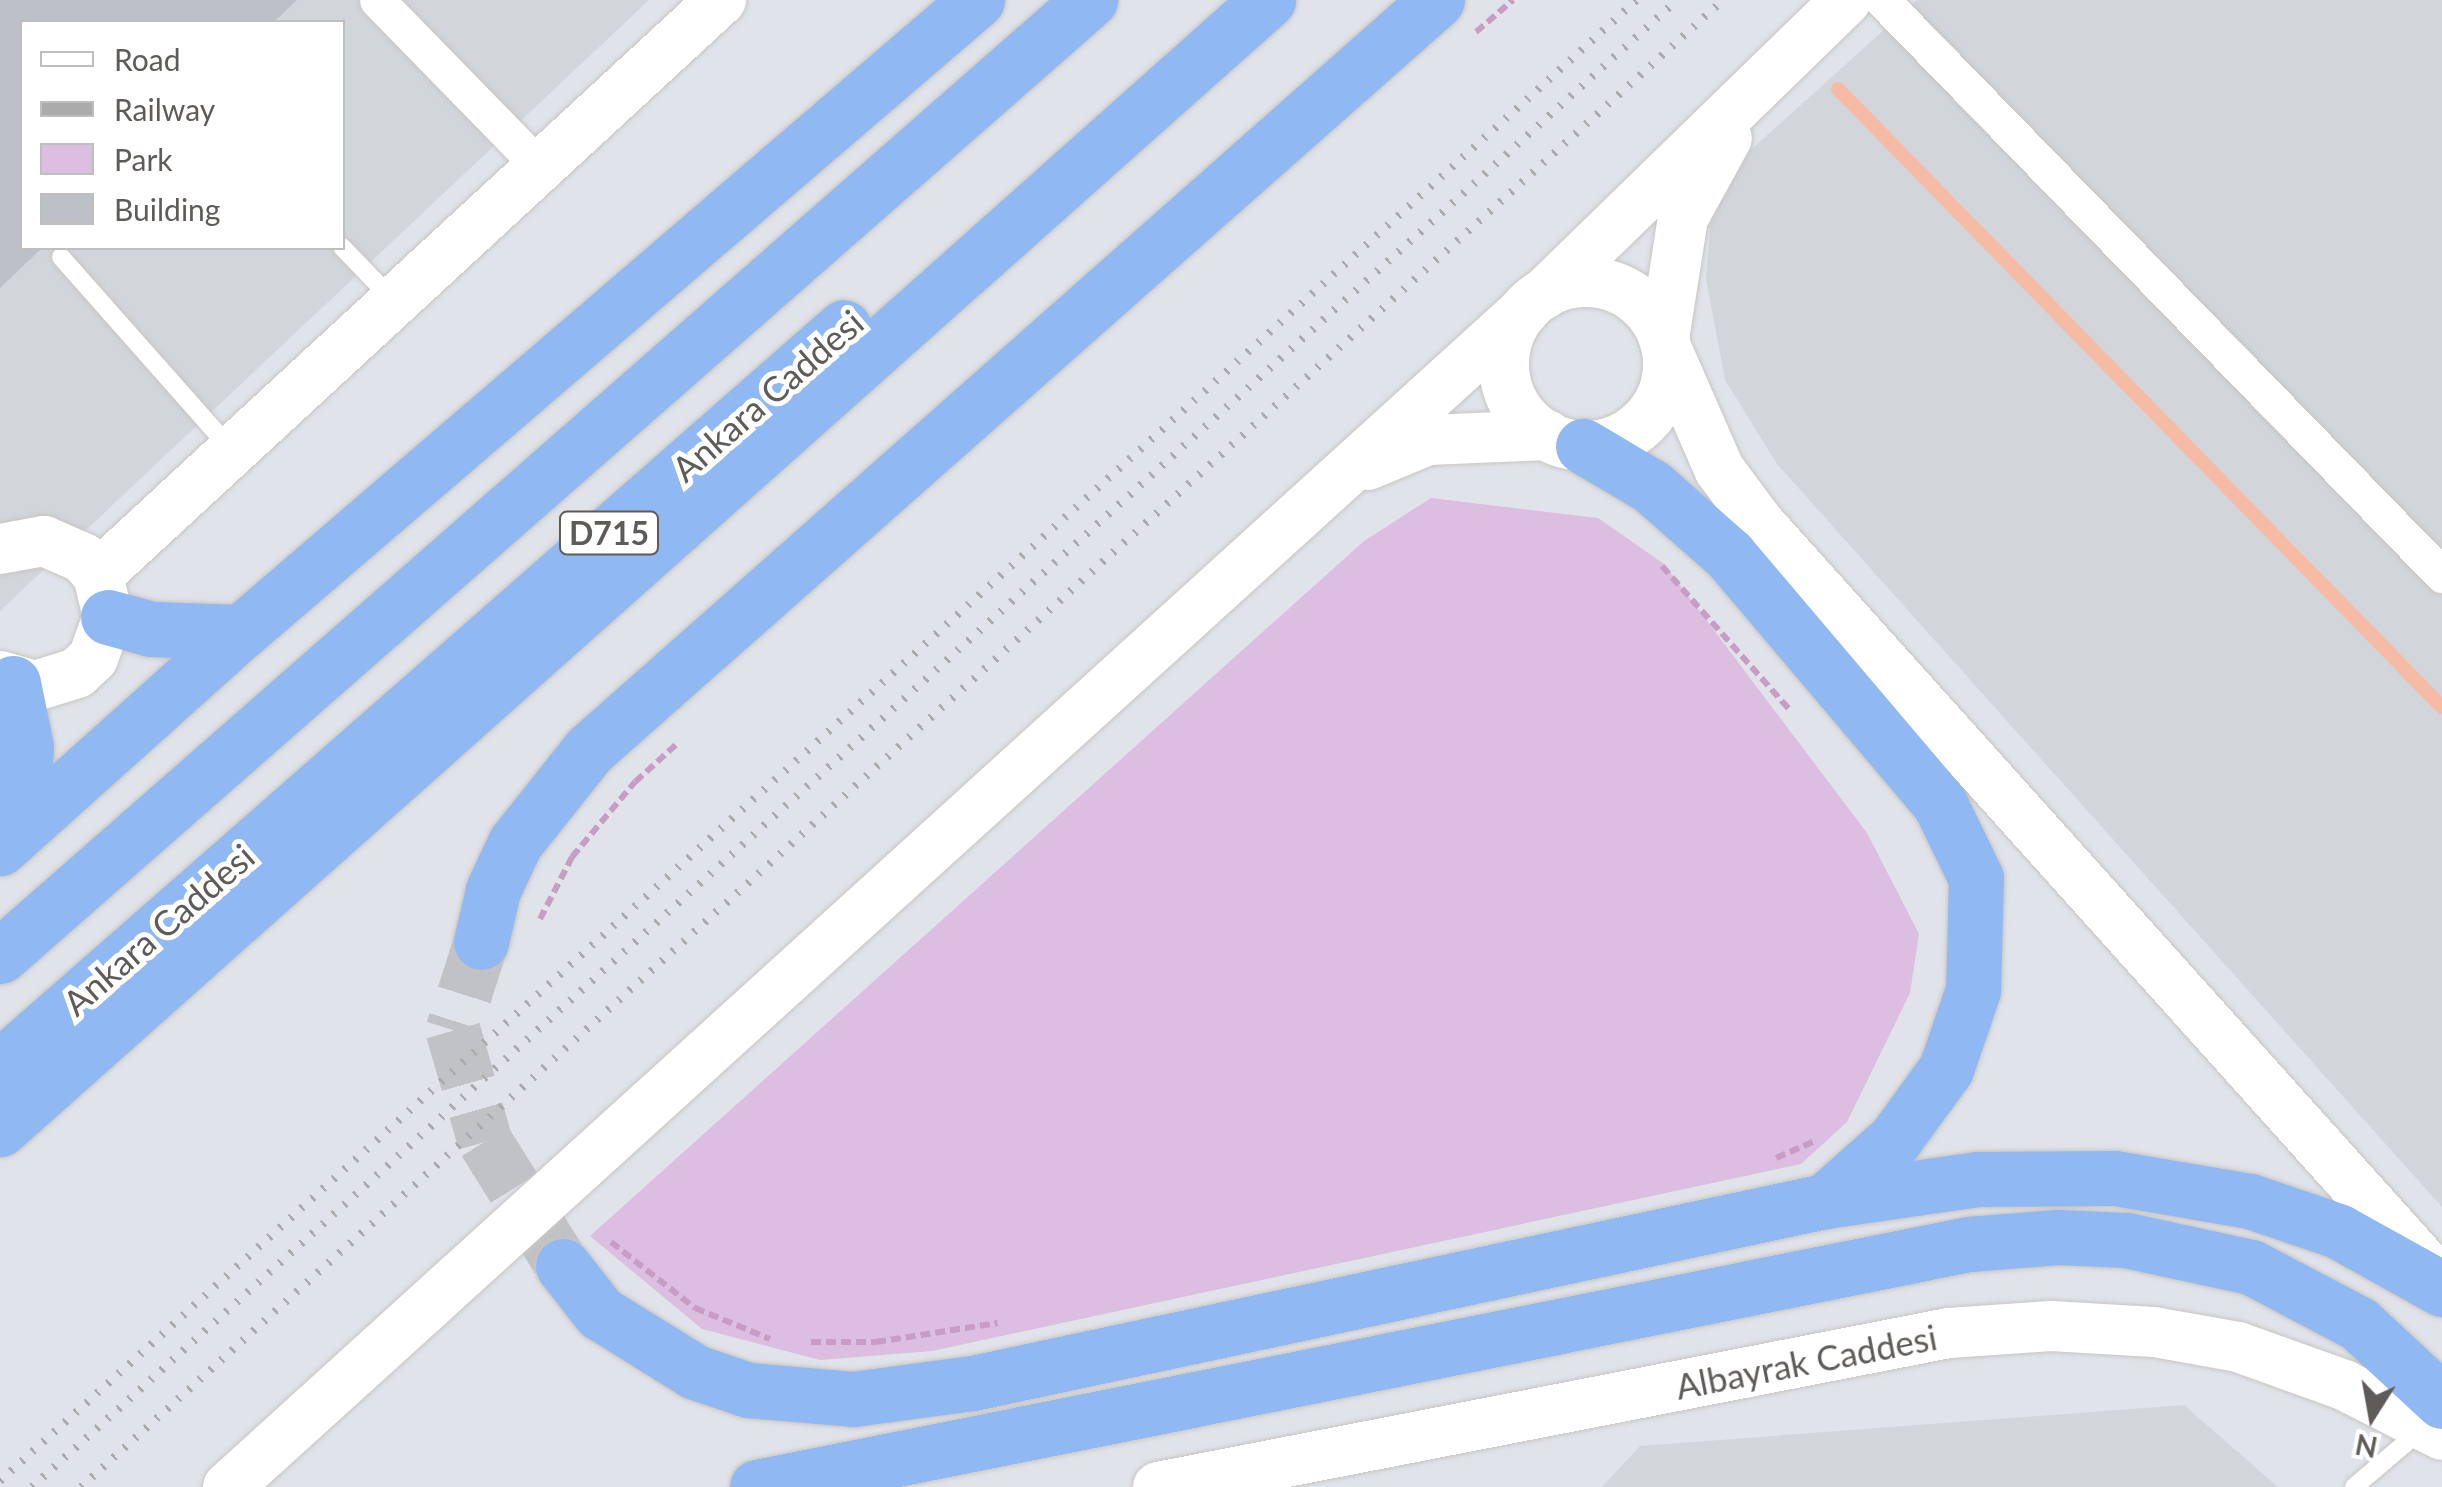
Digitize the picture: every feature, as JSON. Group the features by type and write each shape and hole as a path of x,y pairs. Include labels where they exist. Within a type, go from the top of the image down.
{"highway":[{"path":"11,838 241,632 977,0"},
{"name":"D715","path":"0,956 1090,0"},
{"name":"Ankara Caddesi","path":"0,1066 1218,0"},
{"path":"0,1129 1268,0"},
{"path":"481,942 493,890 515,843 589,750 1454,18"},
{"path":"1565,440 1652,487 1729,555 1940,804 1976,878 1974,990 1946,1069 1896,1139 1825,1201"},
{"path":"103,596 151,630 241,632"},
{"path":"7,679 26,747 11,838"},
{"path":"582,1251 600,1313 695,1372 748,1390 853,1400 972,1383 1825,1201 1977,1179 2160,1182 2293,1214 2380,1251 2442,1286"},
{"path":"757,1487 1969,1244 2058,1238 2126,1240 2251,1268 2359,1324 2438,1419"}],"street":[{"path":"378,0 540,167"},
{"path":"7,679 46,684 77,673 93,658 103,596 233,451 721,0"},
{"path":"228,1487 1534,302 1846,0"},
{"path":"1882,0 2442,574"},
{"path":"1336,479 1428,440 1621,438 1652,414 1667,379 1666,346 1683,218 1770,70"},
{"path":"1565,440 1520,412 1506,380 1506,345 1534,302 1582,282 1622,290 1652,316 1711,452 1760,524 2442,1286"},
{"path":"0,515 22,545 83,558 103,596"},
{"name":"Albayrak Caddesi","path":"1158,1487 1949,1334 2050,1326 2154,1332 2238,1347 2438,1419"}],"lane":[{"path":"344,250 394,302"},
{"path":"61,257 233,451"},
{"path":"2354,1487 2438,1419"}],"path":[{"path":"1454,18 1514,0"},
{"path":"1656,560 1798,720"},
{"path":"534,932 572,857 635,782 694,729"},
{"path":"1765,1162 1834,1133"},
{"path":"582,1251 695,1308 776,1342"},
{"path":"796,1342 876,1342 1013,1321"}],"shaded area":[{"path":"0,0 649,0 0,611"},
{"path":"1917,0 2442,0 2442,1207 1777,464 1725,380 1706,279 1711,219 1733,166"},
{"path":"2184,1405 2278,1487 1602,1487 1640,1446"}],"green space":[{"path":"1431,498 1598,518 1664,564 1867,833 1919,934 1910,993 1847,1122 1801,1164 932,1351 820,1360 702,1329 590,1236 1364,541"}],"building":[{"path":"0,0 297,0 276,20 20,20 20,250 40,250 0,288"}],"waterway":[{"path":"1838,89 2442,707"}],"tunnel":[{"path":"481,942 453,1030 485,1141 563,1266"}],"railway":[{"path":"0,1481 1637,0"},
{"path":"32,1487 1677,0"},
{"path":"81,1487 1723,0"}]}
